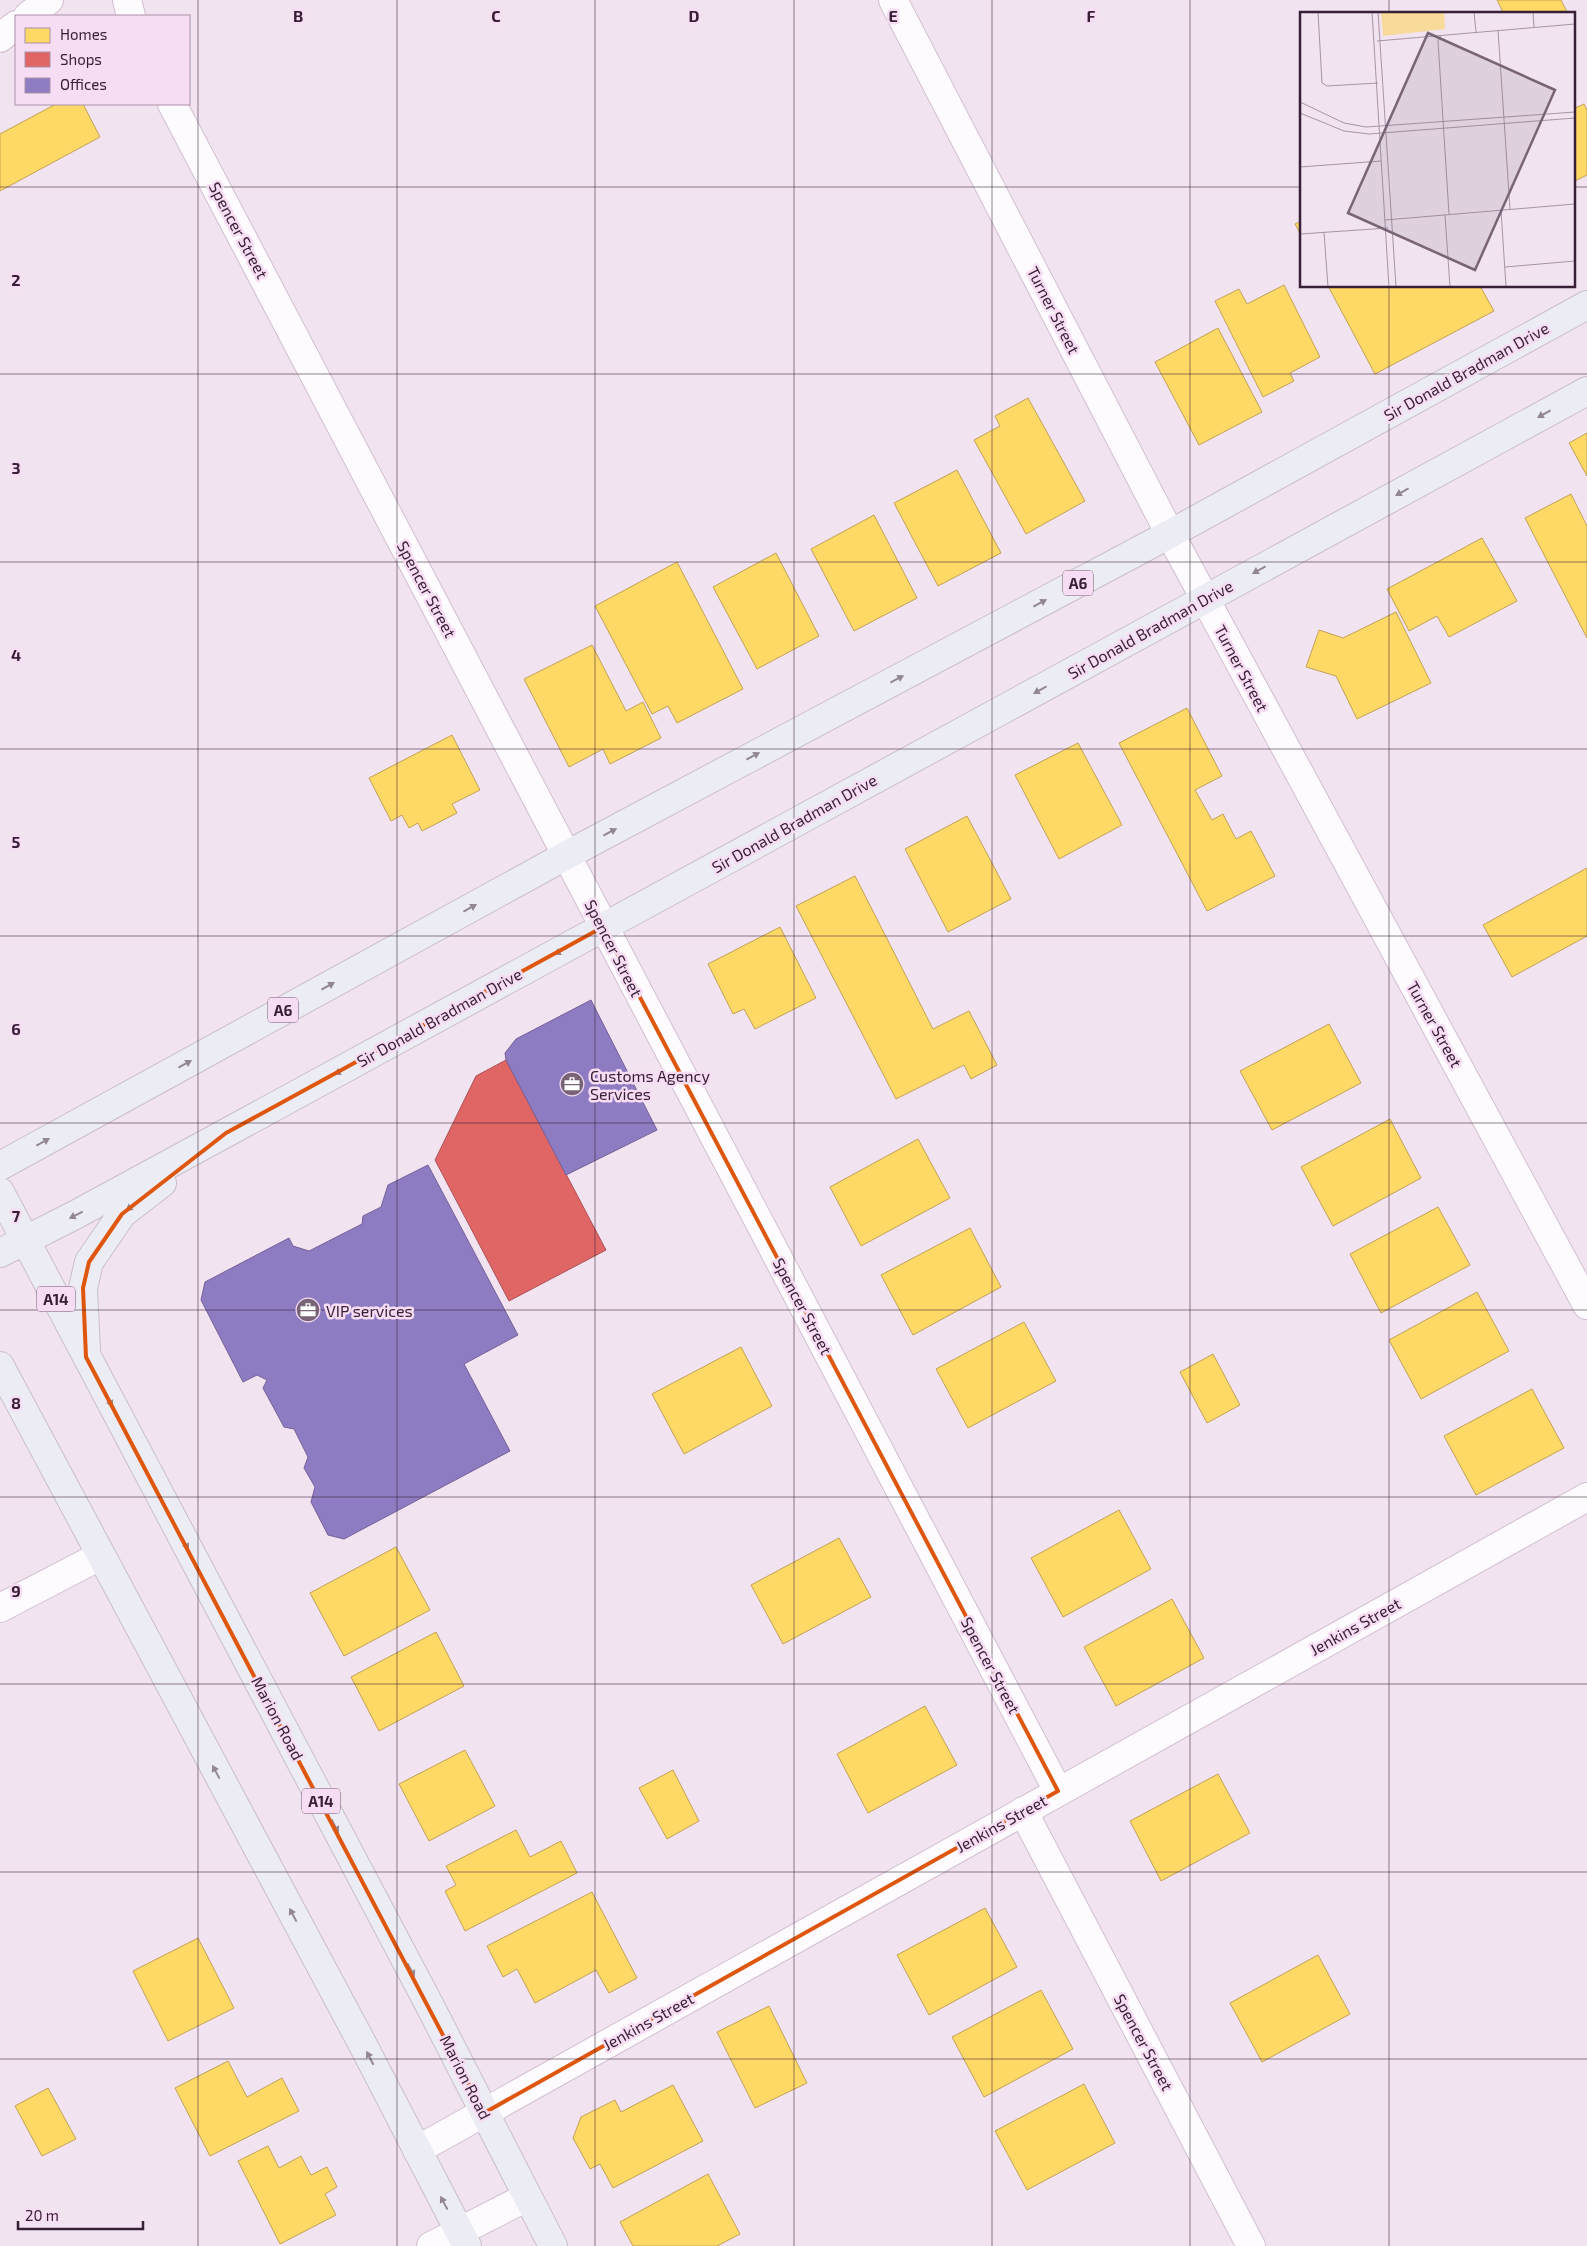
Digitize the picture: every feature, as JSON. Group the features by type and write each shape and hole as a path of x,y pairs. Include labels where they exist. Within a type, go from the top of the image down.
{"main road":[{"name":"Sir Donald Bradman Drive","path":"0,1166 567,855 1170,534 1587,305"},
{"name":"Sir Donald Bradman Drive","path":"0,1253 226,1133 1587,390"},
{"path":"86,1357 83,1288 89,1262 122,1214 226,1133"},
{"name":"Marion Road","path":"0,1192 430,2006 553,2246"},
{"path":"2,1371 363,2046 463,2239"}],"street":[{"path":"29,15 49,0"},
{"path":"127,0 131,15"},
{"name":"Turner Street","path":"893,0 1170,534 1587,1305"},
{"path":"0,38 15,26"},
{"name":"Spencer Street","path":"173,105 1058,1791"},
{"name":"Jenkins Street","path":"417,2150 1058,1791 1585,1502"},
{"path":"0,1608 100,1556"},
{"name":"Spencer Street","path":"1023,1811 1251,2246"},
{"path":"431,2246 463,2239 527,2196"}],"highlighted area":[{"path":"603,927 1058,1791 484,2113 86,1357 83,1288 89,1262 122,1214 226,1133"}],"building: Homes":[{"path":"1497,0 1561,0 1567,12 1503,12"},
{"path":"1584,104 1587,110 1587,175 1574,182 1574,109"},
{"path":"54,105 84,105 100,137 0,191 0,134"},
{"path":"1300,222 1300,233 1295,224"},
{"path":"1284,285 1320,357 1290,373 1294,381 1263,397 1215,301 1239,289 1247,304"},
{"path":"1329,288 1481,288 1494,311 1375,374"},
{"path":"1218,328 1262,412 1199,445 1155,362"},
{"path":"1028,398 1085,501 1026,534 974,440 1000,426 995,416"},
{"path":"1587,433 1587,476 1569,443"},
{"path":"957,470 1001,553 938,586 894,503"},
{"path":"1571,494 1587,526 1587,638 1525,518"},
{"path":"874,515 917,598 854,631 811,549"},
{"path":"1482,538 1517,601 1449,637 1437,616 1409,631 1387,589"},
{"path":"776,553 819,636 757,669 713,587"},
{"path":"677,562 743,689 677,723 668,706 652,714 595,606"},
{"path":"1396,612 1431,683 1357,719 1336,676 1306,667 1319,630 1343,638"},
{"path":"592,645 626,711 643,702 661,738 610,764 603,749 569,767 524,679"},
{"path":"1187,708 1222,776 1195,790 1212,820 1223,814 1236,839 1251,831 1275,876 1207,911 1119,743"},
{"path":"452,735 480,790 452,804 457,813 422,831 418,823 409,828 402,815 391,821 369,778"},
{"path":"1078,743 1122,825 1059,859 1015,775"},
{"path":"967,816 1011,899 948,932 905,849"},
{"path":"1587,868 1587,936 1512,977 1483,925"},
{"path":"855,876 933,1029 969,1011 997,1065 971,1079 964,1065 896,1099 796,906"},
{"path":"780,927 816,998 755,1029 744,1009 733,1014 708,964"},
{"path":"1329,1024 1361,1083 1272,1130 1240,1071"},
{"path":"1390,1119 1421,1178 1333,1226 1301,1167"},
{"path":"918,1139 950,1198 861,1246 830,1187"},
{"path":"1438,1207 1470,1265 1381,1313 1350,1254"},
{"path":"970,1228 1001,1287 913,1335 881,1275"},
{"path":"1477,1292 1509,1351 1421,1399 1389,1340"},
{"path":"1024,1322 1056,1381 968,1428 936,1369"},
{"path":"741,1347 772,1406 684,1454 652,1394"},
{"path":"1213,1354 1240,1405 1207,1423 1180,1372"},
{"path":"1532,1389 1564,1448 1476,1495 1444,1436"},
{"path":"1119,1510 1151,1569 1063,1617 1031,1558"},
{"path":"839,1538 871,1597 783,1644 751,1585"},
{"path":"396,1547 430,1610 344,1656 310,1593"},
{"path":"1172,1599 1204,1658 1116,1706 1084,1647"},
{"path":"436,1632 464,1686 379,1731 351,1677"},
{"path":"925,1706 957,1765 868,1813 837,1754"},
{"path":"465,1750 495,1806 429,1841 399,1784"},
{"path":"673,1770 699,1821 667,1839 639,1788"},
{"path":"1218,1774 1250,1833 1161,1881 1130,1821"},
{"path":"516,1830 530,1857 561,1841 577,1873 465,1931 445,1891 456,1885 446,1866"},
{"path":"592,1892 637,1978 609,1993 596,1970 535,2003 517,1969 503,1977 487,1946"},
{"path":"985,1908 1017,1967 929,2015 897,1955"},
{"path":"198,1938 234,2008 168,2041 133,1971"},
{"path":"1318,1955 1350,2014 1262,2062 1230,2003"},
{"path":"1041,1990 1073,2049 984,2097 952,2037"},
{"path":"769,2006 807,2083 755,2108 717,2032"},
{"path":"228,2061 247,2097 282,2078 299,2111 210,2156 175,2088"},
{"path":"1084,2084 1115,2143 1027,2190 995,2131"},
{"path":"673,2085 703,2141 613,2188 600,2164 590,2169 573,2138 581,2117 615,2100 621,2112"},
{"path":"48,2088 76,2139 42,2156 15,2106"},
{"path":"268,2146 279,2168 301,2156 311,2175 327,2167 337,2187 325,2194 336,2215 280,2244 238,2161"},
{"path":"708,2174 740,2234 717,2246 633,2246 620,2222"}],"building: Shops":[{"path":"506,1060 606,1250 509,1301 435,1160 476,1076"}],"building: Offices":[{"path":"591,1000 657,1130 566,1175 506,1060 505,1053 516,1039"},
{"path":"428,1165 518,1335 464,1364 510,1451 344,1539 328,1535 311,1502 315,1487 304,1468 308,1457 294,1429 284,1427 263,1388 267,1380 257,1375 243,1382 201,1300 205,1282 289,1238 293,1246 309,1251 362,1224 363,1216 381,1207 388,1185"}],"place":[{"name":"Customs Agency Services","path":"572,1084"},
{"name":"VIP services","path":"308,1310"}]}
